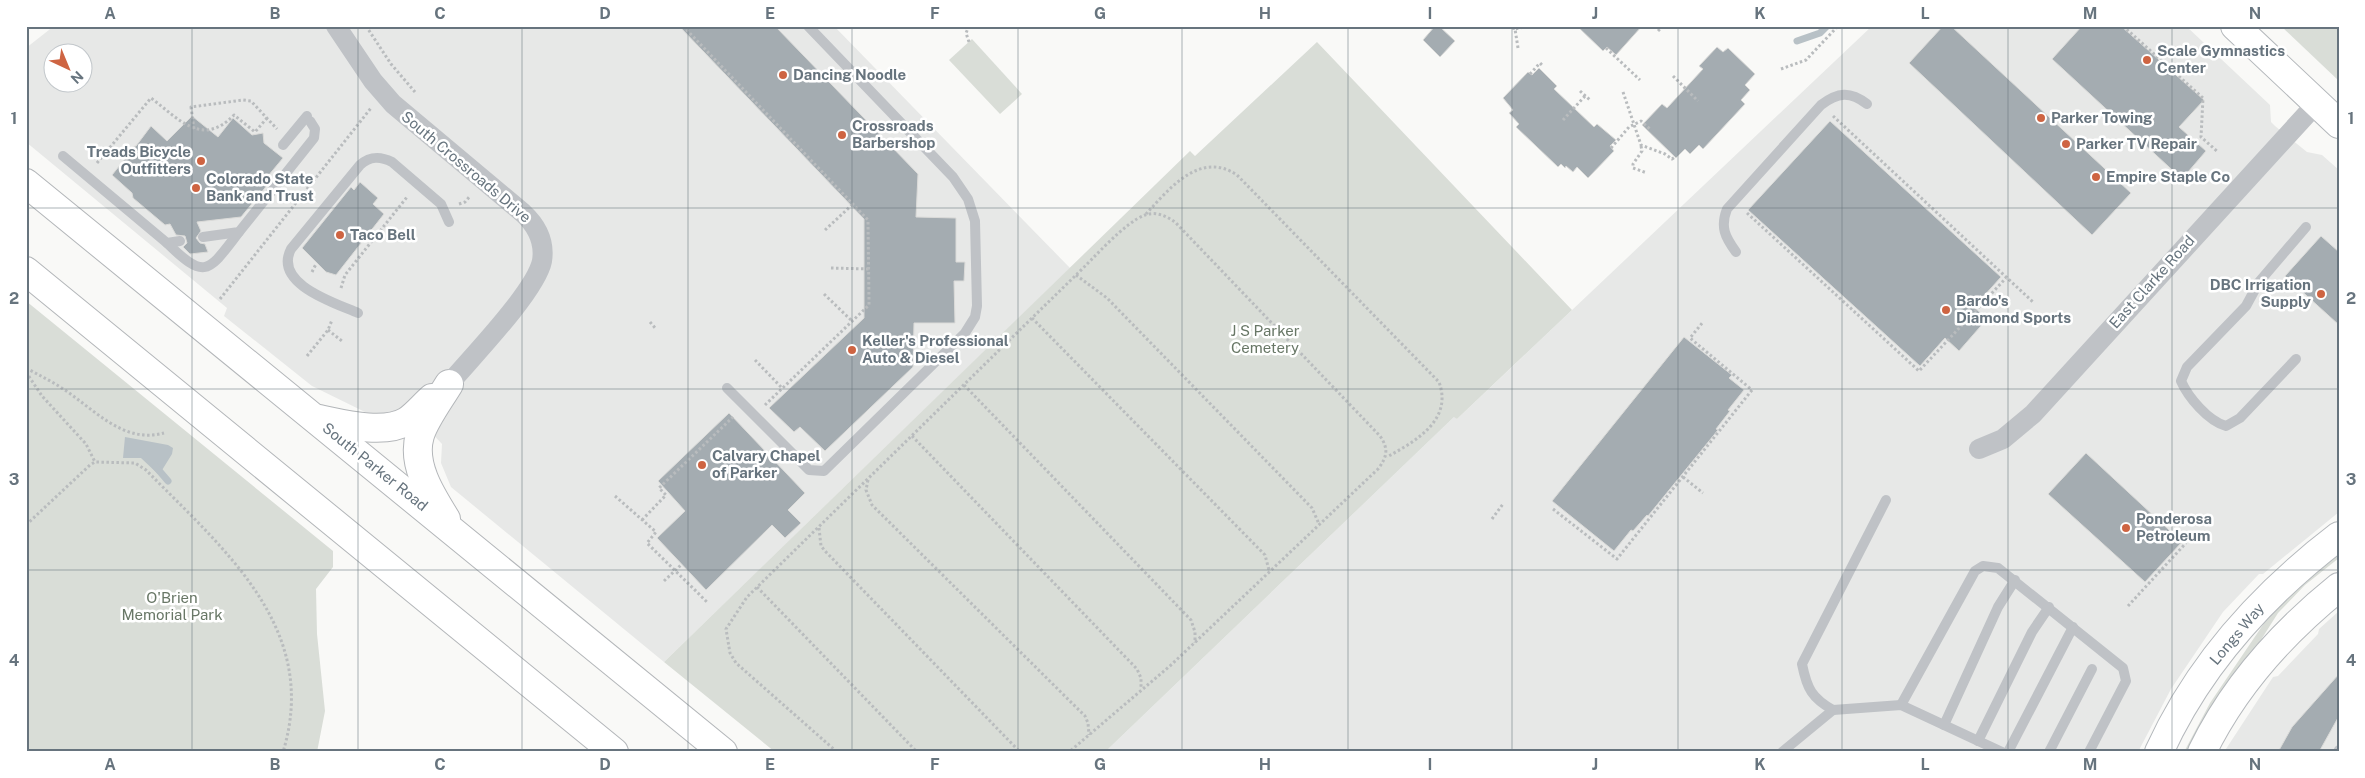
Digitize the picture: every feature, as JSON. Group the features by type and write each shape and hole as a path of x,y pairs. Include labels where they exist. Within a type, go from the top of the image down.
{"main road":[{"path":"2235,26 2339,124"},
{"name":"South Parker Road","path":"26,183 723,752"},
{"path":"26,271 614,752"},
{"path":"314,418 361,428 399,425 407,421 449,384"},
{"path":"449,384 420,435 419,458 421,471 430,492 453,531"},
{"name":"Longs Way","path":"2159,752 2190,694 2220,650 2270,594 2339,536"},
{"path":"2202,752 2226,710 2264,658 2306,614 2339,587"}],"street":[{"name":"South Crossroads Drive","path":"336,26 373,81 393,104 523,213 536,228 540,238 542,261 533,283 449,384"},
{"name":"East Clarke Road","path":"1979,449 2002,439 2033,414 2317,103"}],"lane":[{"path":"727,388 809,470 824,471 965,333 975,317 977,306 975,221 968,199 953,177 808,26"},
{"path":"1736,252 1726,240 1723,229 1723,220 1727,209 1821,105 1830,98 1846,93 1854,95 1867,104"},
{"path":"63,156 166,243 188,264 204,267 211,265 220,256 314,138 315,129 308,118 283,140"},
{"path":"358,313 319,297 311,291 294,276 288,260 292,248 360,165 374,157 384,158 392,162 441,204 448,222"},
{"path":"2296,359 2240,418 2226,426 2218,424 2189,396 2182,381 2187,368 2246,306 2259,282 2306,227"},
{"path":"203,237 239,232"},
{"path":"166,243 180,241"},
{"path":"1886,500 1802,664 1810,691 1818,702 1833,710 1901,705 2002,752"},
{"path":"1901,705 1976,571 1983,566 1998,568 2123,668 2126,681 2089,752"},
{"path":"1944,725 1998,607 2015,580"},
{"path":"1978,741 2032,632 2049,607"},
{"path":"2008,752 2073,627"},
{"path":"2049,752 2092,669"},
{"path":"1782,752 1833,710"}],"path":[{"path":"366,26 391,64 417,94"},
{"path":"683,26 868,220 868,305 764,406"},
{"path":"969,26 966,32 969,42"},
{"path":"1508,26 1515,29 1528,26"},
{"path":"1658,31 1663,26"},
{"path":"1781,69 1806,60 1838,26"},
{"path":"2123,26 2203,98 2201,137 2218,152"},
{"path":"1515,29 1518,48"},
{"path":"1606,48 1640,80"},
{"path":"1530,74 1540,63 1543,66"},
{"path":"1673,76 1698,101"},
{"path":"1580,91 1590,100"},
{"path":"1623,92 1642,151 1633,164 1633,168 1647,173"},
{"path":"1563,120 1585,96"},
{"path":"92,169 151,98 194,129 202,131 216,128 234,115 255,132 267,118"},
{"path":"194,129 191,107 243,100 251,101 267,118 283,140"},
{"path":"220,298 352,128 371,108"},
{"path":"1833,116 2033,302"},
{"path":"1611,148 1634,123 1641,121 1650,130"},
{"path":"1641,145 1665,154 1672,160 1675,157"},
{"path":"838,752 746,675 730,653 726,630 736,611 757,587 1076,275 1125,228 1146,214 1182,177 1208,166 1218,166 1237,175 1438,382 1442,403 1440,415 1418,438 1386,457"},
{"path":"340,290 345,275 409,193"},
{"path":"825,230 853,204"},
{"path":"1069,752 1195,643 1378,469 1386,457 1387,450 1380,436 1186,232 1166,216 1146,214"},
{"path":"1747,214 1919,371 2006,278"},
{"path":"358,250 362,254"},
{"path":"831,268 869,269"},
{"path":"1076,275 1106,298 1305,501 1316,515 1319,524"},
{"path":"824,294 852,322"},
{"path":"307,356 328,330 333,316"},
{"path":"1032,318 1265,554 1269,571"},
{"path":"650,322 656,329"},
{"path":"1553,509 1618,559 1752,390 1690,338 1703,322"},
{"path":"328,330 342,341"},
{"path":"755,360 782,388"},
{"path":"26,370 58,385 116,427 146,435 164,433"},
{"path":"26,370 42,396 86,444 95,462"},
{"path":"964,385 1191,620 1195,632 1195,643"},
{"path":"642,520 666,495 659,488 734,415"},
{"path":"912,436 1137,669 1141,678 1141,690"},
{"path":"26,525 82,471 95,462 135,463 146,470 228,554 264,602 284,647 290,678 292,712 283,752"},
{"path":"1683,477 1703,493"},
{"path":"868,479 866,490 872,505 1085,716 1089,735"},
{"path":"615,496 656,532 647,543 708,602"},
{"path":"1492,518 1503,504"},
{"path":"819,527 821,546 826,552 1020,752"},
{"path":"2128,606 2186,543"},
{"path":"664,581 682,564"},
{"path":"757,587 917,752"}],"shaded area":[{"path":"54,26 834,26 1070,268 664,662 451,487 441,463 442,444 407,407 393,414 380,416 367,413 312,386 224,316 227,308 26,142 26,48"},
{"path":"1872,26 2186,26 2270,105 2271,122 2275,126 2307,152 2322,155 2339,170 2339,512 2263,574 2259,574 2223,612 2171,689 2138,752 1105,752 1455,416 1457,419"},
{"path":"125,437 168,445 173,448 172,454 159,475 141,458 123,458"},
{"path":"2339,611 2339,752 2224,752 2273,677 2278,676 2318,634 2319,629"}],"green space":[{"path":"2281,26 2339,26 2339,81"},
{"path":"972,39 1022,94 1000,114 949,60"},
{"name":"J S Parker Cemetery","path":"1317,42 1572,310 1457,419 1454,417 1105,752 775,752 664,662 1190,151 1195,156"},
{"name":"O'Brien Memorial Park","path":"26,301 333,551 333,567 316,589 317,634 325,711 317,752 26,752"},
{"path":"2339,552 2339,558 2305,585 2278,613 2190,752 2184,752 2210,703 2273,610"}],"building":[{"path":"679,26 775,26 918,174 916,217 956,218 956,262 965,262 964,281 954,281 955,323 914,323 913,367 825,451 800,427 794,432 769,408 864,318 864,219"},
{"path":"1435,26 1439,26 1455,41 1440,57 1423,40"},
{"path":"1577,26 1642,26 1616,55 1607,47 1603,51"},
{"path":"1943,26 1951,26 2131,193 2092,235 1909,63"},
{"path":"2082,26 2121,26 2204,100 2179,127 2206,151 2182,179 2052,59"},
{"path":"1717,47 1723,52 1728,48 1755,74 1745,85 1750,90 1741,100 1745,104 1703,149 1699,145 1690,154 1685,149 1676,158 1642,125 1662,104 1667,108 1703,69 1699,66"},
{"path":"1539,68 1557,86 1554,89 1594,127 1597,124 1616,140 1610,146 1614,151 1588,178 1577,167 1573,172 1561,164 1558,167 1516,127 1519,124 1509,113 1513,110 1503,98 1528,72 1532,75"},
{"name":"Colorado State Bank and Trust","path":"192,116 218,137 233,118 252,135 263,133 264,143 283,158 268,176 269,183 241,217 197,222 201,231 196,238 200,243 205,244 208,252 190,254 183,247 187,243 185,236 176,235 170,224 165,225 133,198 132,193 112,175 128,155 127,148 136,146 151,126 167,141"},
{"path":"1830,121 2001,277 1974,307 1987,319 1959,351 1945,338 1920,366 1748,210"},
{"name":"Taco Bell","path":"360,182 378,198 373,204 384,214 336,275 326,272 302,248 351,187 354,190"},
{"name":"DBC Irrigation Supply","path":"2321,236 2339,252 2339,325 2285,276"},
{"path":"1684,337 1732,375 1729,378 1744,390 1728,410 1730,411 1716,429 1718,430 1648,516 1633,531 1631,530 1614,551 1552,501"},
{"path":"729,413 805,493 788,510 801,523 785,538 772,525 706,590 657,538 685,511 658,481"},
{"name":"Ponderosa Petroleum","path":"2086,453 2182,542 2145,582 2048,494"},
{"path":"2339,674 2339,716 2319,752 2278,752 2292,727"}],"waterway":[{"path":"1797,41 1820,33 1827,26"},
{"path":"156,467 168,481"}],"place":[{"name":"Scale Gymnastics Center","path":"2147,60"},
{"name":"Dancing Noodle","path":"783,75"},
{"name":"Parker Towing","path":"2041,118"},
{"name":"Crossroads Barbershop","path":"842,135"},
{"name":"Parker TV Repair","path":"2066,144"},
{"name":"Treads Bicycle Outfitters","path":"201,161"},
{"name":"Empire Staple Co","path":"2096,177"},
{"name":"Colorado State Bank and Trust","path":"196,188"},
{"name":"Taco Bell","path":"340,235"},
{"name":"DBC Irrigation Supply","path":"2321,294"},
{"name":"Bardo's Diamond Sports","path":"1946,310"},
{"name":"Keller's Professional Auto & Diesel","path":"852,350"},
{"name":"Calvary Chapel of Parker","path":"702,465"},
{"name":"Ponderosa Petroleum","path":"2126,528"}]}
